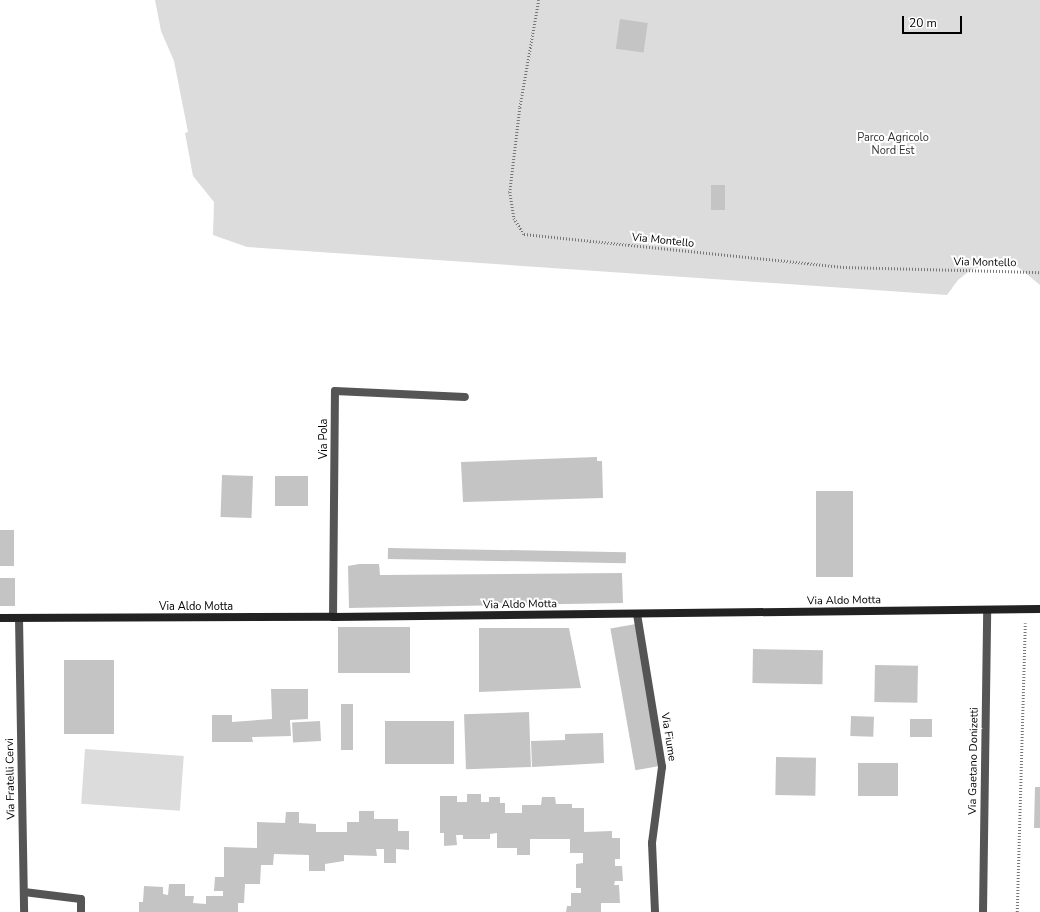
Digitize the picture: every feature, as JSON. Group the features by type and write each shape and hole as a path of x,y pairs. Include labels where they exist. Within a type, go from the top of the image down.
{"street":[{"name":"Via Pola","path":"333,617 335,391 465,397"},
{"name":"Via Aldo Motta","path":"0,618 333,617 1040,609"},
{"name":"Via Gaetano Donizetti","path":"982,912 987,610"},
{"name":"Via Fiume","path":"637,614 662,767 652,844 655,912"},
{"name":"Via Fratelli Cervi","path":"19,618 24,912"},
{"path":"24,892 81,899 81,912"}],"path":[{"name":"Via Montello","path":"539,0 520,108 510,192 514,218 524,234 843,267 1040,272"},
{"path":"1017,912 1026,610"}],"green space":[{"name":"Parco Agricolo Nord Est","path":"155,0 1040,0 1040,285 1018,267 1000,263 972,269 958,280 947,295 247,247 213,235 214,202 193,176 185,133 188,132 174,61 161,31"},
{"path":"85,749 184,756 180,811 81,804"}],"building":[{"path":"620,19 648,23 644,53 616,49"},
{"path":"711,185 725,185 725,210 711,210"},
{"path":"597,457 597,461 602,461 603,498 463,502 461,462"},
{"path":"222,475 253,476 252,518 221,517"},
{"path":"275,476 308,476 308,506 275,506"},
{"path":"816,491 853,491 853,577 816,577"},
{"path":"0,530 14,530 14,566 0,566"},
{"path":"388,548 626,552 626,563 388,559"},
{"path":"359,564 379,564 380,575 622,573 623,603 349,608 348,566"},
{"path":"0,578 15,578 15,606 0,606"},
{"path":"636,624 661,766 635,770 610,629"},
{"path":"338,627 410,627 410,673 338,673"},
{"path":"479,628 569,628 581,688 479,692"},
{"path":"753,649 823,650 822,684 752,683"},
{"path":"64,660 114,660 114,734 64,734"},
{"path":"875,665 918,666 917,703 874,702"},
{"path":"271,689 308,689 308,719 290,720 291,736 252,737 253,742 212,742 212,715 232,715 232,722 272,719"},
{"path":"341,704 353,704 353,750 341,750"},
{"path":"529,712 531,767 466,769 464,714"},
{"path":"851,716 874,717 873,737 850,736"},
{"path":"910,719 932,719 932,737 910,737"},
{"path":"320,721 321,741 293,742 292,722"},
{"path":"385,721 454,721 454,764 385,764"},
{"path":"603,733 604,763 532,767 531,741 565,740 565,734"},
{"path":"776,757 816,758 815,796 775,795"},
{"path":"858,763 898,763 898,796 858,796"},
{"path":"1035,787 1040,787 1040,828 1034,828"},
{"path":"467,794 481,794 481,802 489,802 489,797 500,797 500,803 505,803 505,813 522,813 522,805 541,805 542,797 555,797 556,804 572,804 572,808 584,808 584,832 612,831 612,838 620,838 620,859 615,859 615,866 622,866 623,881 615,881 614,885 619,885 620,903 601,903 601,912 566,912 567,906 571,906 571,893 581,893 581,888 576,888 576,864 583,863 583,853 570,853 570,839 530,839 530,855 517,855 517,848 497,848 497,833 490,834 490,839 463,839 463,835 456,835 457,845 444,846 444,833 440,833 440,796 457,796 457,802 467,802"},
{"path":"359,811 374,811 374,819 398,819 398,831 409,831 409,850 396,849 396,863 384,863 384,849 376,849 377,856 344,855 344,861 325,864 325,871 309,871 309,855 274,854 273,865 261,865 260,884 245,884 244,903 238,903 238,912 139,912 139,902 143,902 144,886 163,887 163,894 168,895 169,884 185,884 185,896 194,896 193,903 206,904 206,896 223,896 223,891 214,891 215,877 224,877 224,847 257,848 257,822 285,823 286,812 299,812 299,823 316,824 316,832 347,832 347,822 359,822"}]}
